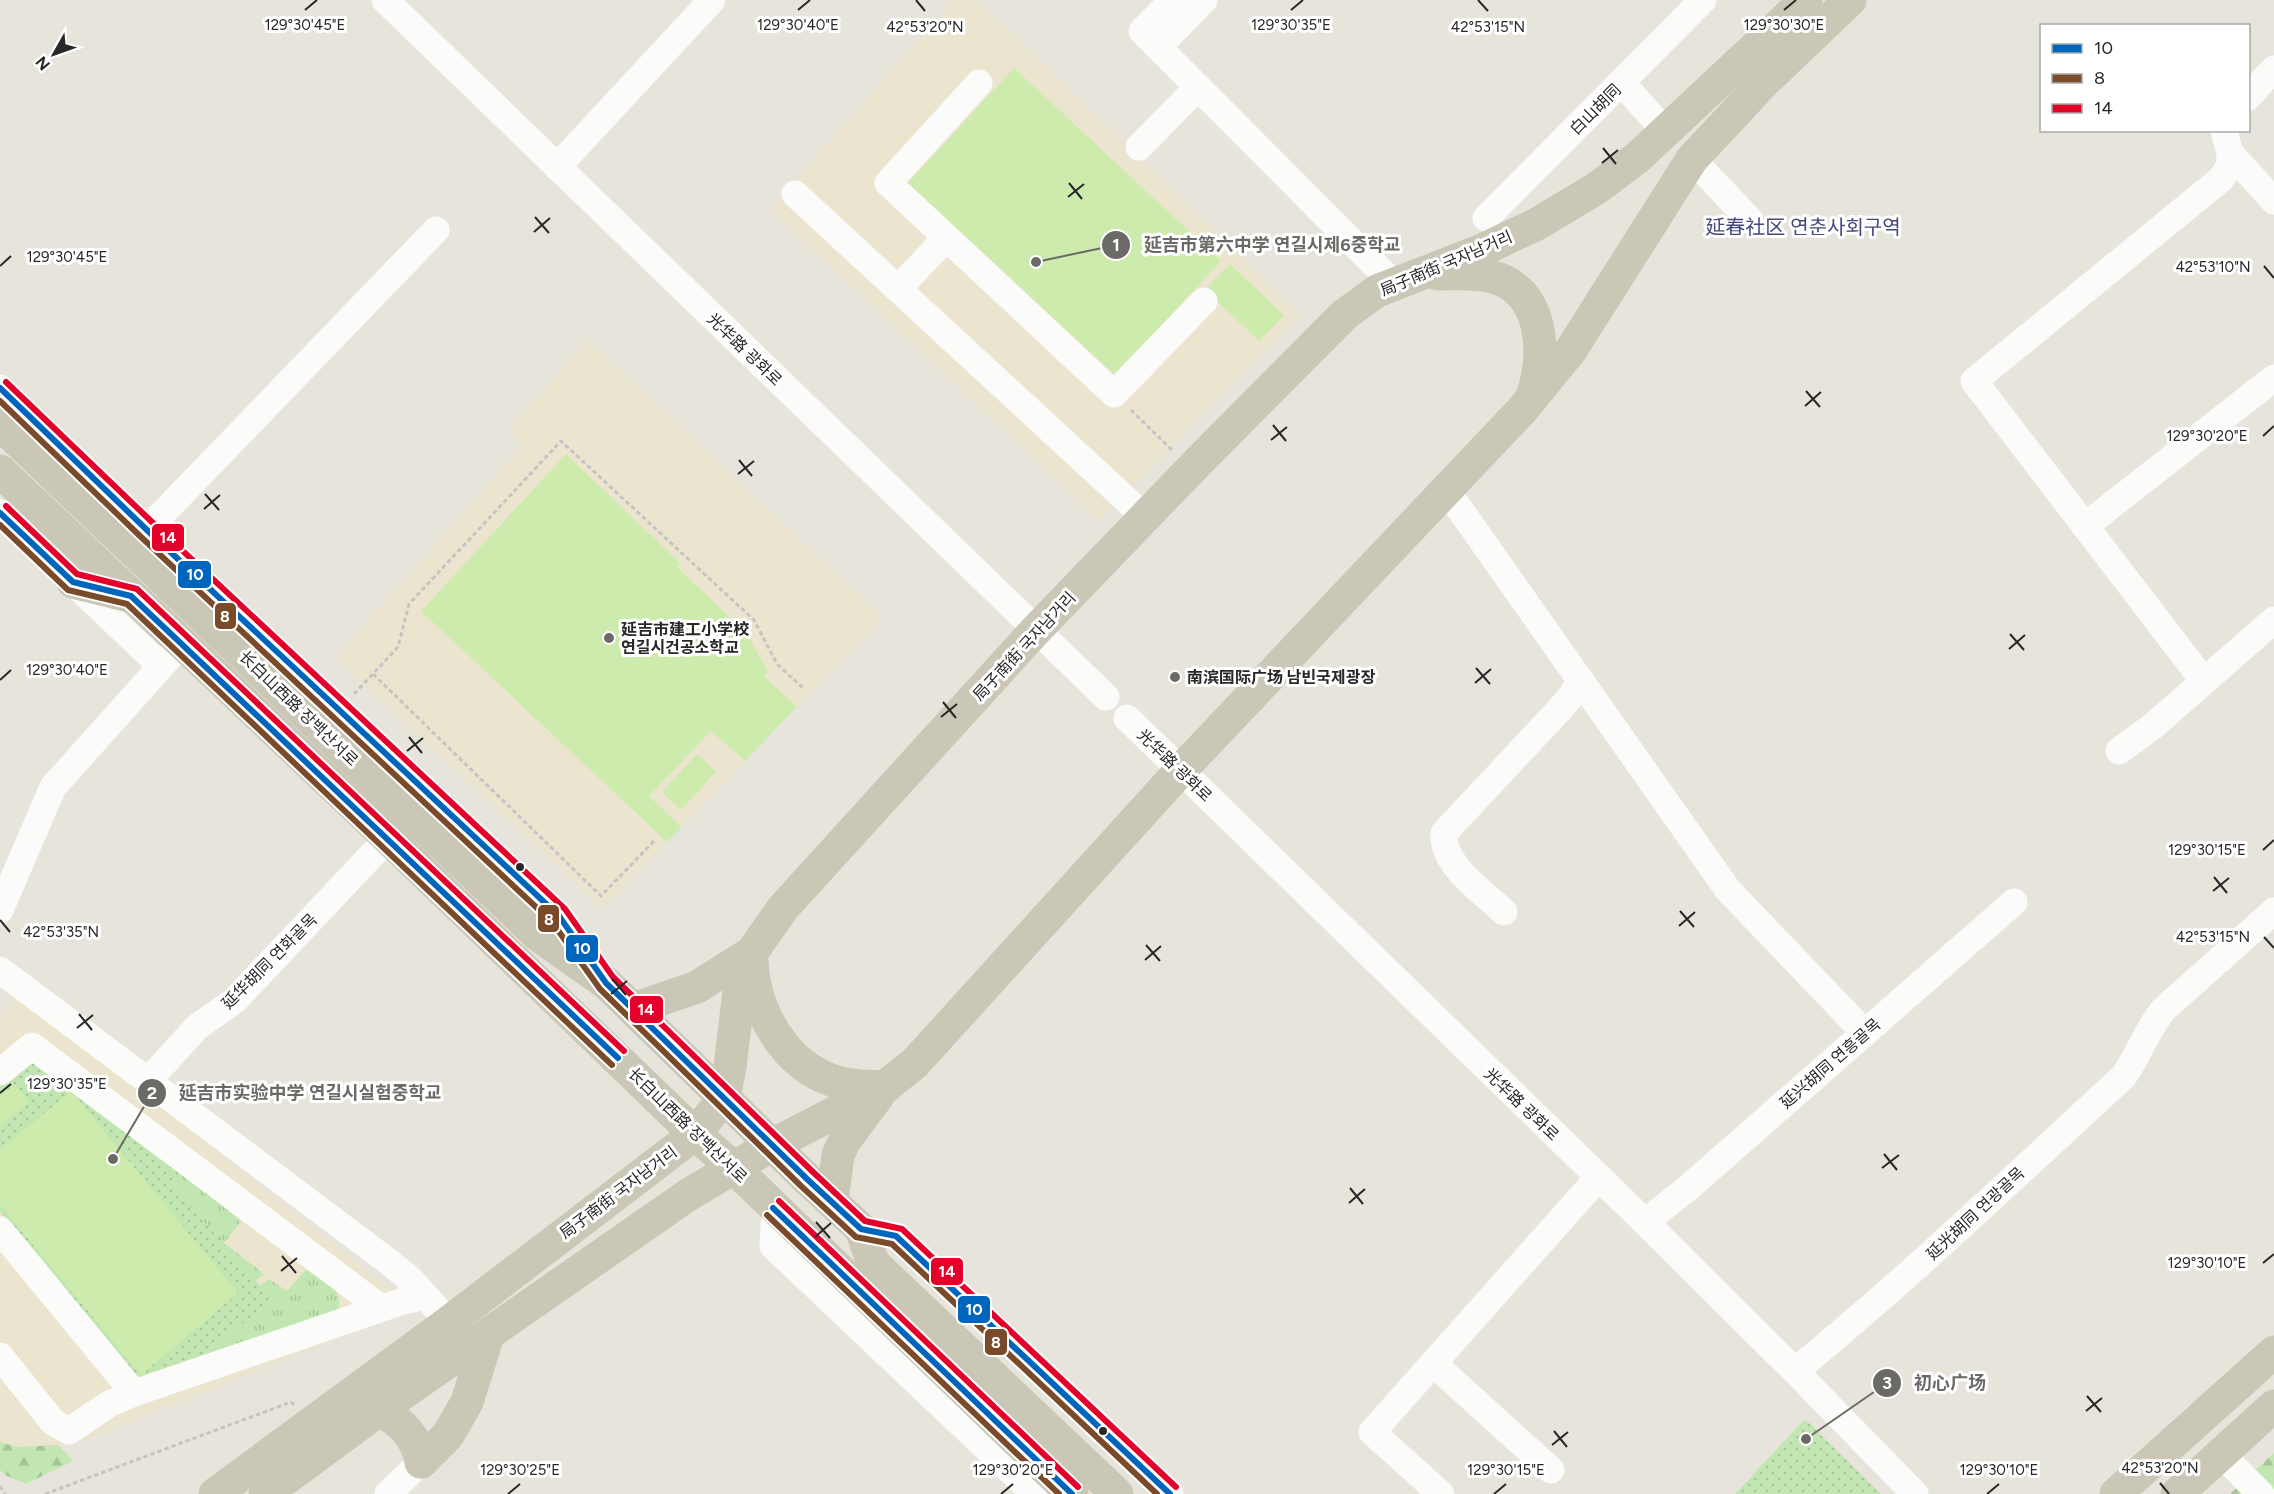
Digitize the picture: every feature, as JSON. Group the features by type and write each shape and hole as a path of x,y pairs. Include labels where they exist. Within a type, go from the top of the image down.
{"main road":[{"name":"局子南街 국자남거리","path":"215,1494 449,1322 694,1134 724,1098 741,975 751,953 783,908 1036,630 1344,315 1377,291 1537,224 1605,182 1637,158 1806,0"},
{"path":"265,1494 379,1410 688,1195 772,1145 885,1087 915,1063 1181,770 1447,491 1531,398 1577,340 1692,159 1764,82 1850,0"},
{"path":"1424,273 1474,273 1493,277 1507,282 1529,304 1542,347 1539,375 1531,398"},
{"name":"长白山西路 장백산서로","path":"0,424 139,539 538,935 606,983 861,1229 873,1263 1117,1494"},
{"name":"长白山西路 장백산서로","path":"0,471 131,596 172,654 388,838 694,1134 733,1167 1072,1494"},
{"path":"73,582 131,596"},
{"path":"633,1009 698,987 751,953 756,992 766,1017 777,1037 795,1057 808,1068 833,1081 852,1086 885,1087"},
{"path":"832,1202 838,1155 844,1142 885,1087"},
{"path":"379,1410 400,1422 409,1432 421,1462 448,1435 467,1402 488,1335"},
{"path":"2116,1494 2274,1352"},
{"path":"2177,1494 2274,1406"}],"street":[{"name":"光华路 광화로","path":"385,0 1106,697"},
{"path":"557,167 712,0"},
{"path":"1173,0 1142,31 1394,284"},
{"path":"1158,47 1204,0"},
{"name":"白山胡同","path":"1486,218 1703,0"},
{"path":"2250,95 2274,69"},
{"path":"1621,82 1665,131"},
{"path":"979,83 888,183 1114,394 1204,301"},
{"path":"1139,147 1198,87"},
{"path":"2228,143 2274,201"},
{"path":"2204,680 1974,381 2221,179 2228,170 2228,143"},
{"path":"1692,159 1750,220"},
{"path":"795,194 1145,518"},
{"path":"139,539 436,230"},
{"path":"898,289 946,238"},
{"path":"2085,526 2274,378"},
{"name":"长白山西路 장백산서로","path":"0,388 139,539"},
{"path":"1447,491 1728,890 1865,1032"},
{"path":"0,513 73,582 172,654 53,788 0,910"},
{"path":"2119,752 2153,726 2274,620"},
{"path":"1504,912 1449,858 1443,843 1444,833 1560,709 1578,687 1580,680"},
{"name":"光华路 광화로","path":"1127,718 1645,1222 1915,1494"},
{"name":"延华胡同 연화골목","path":"148,1081 197,1027 234,1001 388,838"},
{"name":"延兴胡同 연흥골목","path":"1645,1222 1688,1188 2014,902"},
{"name":"延光胡同 연광골목","path":"1795,1371 1929,1256 2123,1077 2136,1059 2150,1027 2164,1008 2274,910"},
{"path":"0,970 389,1262 410,1279 449,1322"},
{"path":"0,1072 32,1046 381,1308"},
{"path":"1441,1494 1372,1432 1598,1178"},
{"path":"775,1209 773,1246 1035,1494"},
{"path":"861,1229 896,1236 1170,1494"},
{"path":"0,1230 134,1393"},
{"path":"0,1356 53,1422 69,1431 109,1404 134,1393 381,1308 425,1296"},
{"path":"1434,1364 1551,1470"},
{"path":"2221,1454 2261,1494"},
{"path":"388,1494 421,1462"}],"path":[{"path":"1114,394 1176,455"},
{"path":"349,700 398,647 409,604 561,441 754,621 777,664 804,688"},
{"path":"373,674 601,896 656,839"},
{"path":"45,1494 291,1402 297,1409"},
{"path":"0,1486 5,1494"}],"shaded area":[{"path":"953,0 977,0 1301,315 1099,520 770,210"},
{"name":"延吉市建工小学校 연길시건공소학교","path":"588,340 883,618 603,909 335,658 523,445 508,431"},
{"path":"21,995 413,1308 86,1440 58,1445 17,1447 0,1442 0,1017"}],"green space":[{"path":"1014,68 1221,261 1115,375 908,183"},
{"path":"1230,264 1284,315 1259,341 1205,290"},
{"path":"566,454 680,563 677,567 746,633 768,671 764,676 797,707 745,761 711,731 649,796 682,827 667,842 421,611"},
{"path":"697,754 716,772 681,810 662,792"},
{"path":"30,1059 181,1172 169,1182 272,1299 193,1365 138,1380 0,1211 0,1083"},
{"path":"15,1084 29,1102 0,1126 0,1096"},
{"path":"71,1091 238,1293 141,1375 0,1205 0,1150"},
{"path":"181,1172 241,1221 224,1243 264,1274 255,1281 168,1182"},
{"path":"306,1270 332,1286 336,1291 339,1304 337,1313 193,1365 271,1299 260,1286 269,1279 287,1291"},
{"path":"1805,1419 1881,1494 1735,1494"},
{"path":"0,1442 17,1447 58,1445 73,1461 26,1484 5,1475 0,1470"},
{"path":"2274,1453 2274,1494 2230,1494"}],"transit line":[{"name":"14","path":"6,382 565,909 613,977 813,1172 865,1221 902,1229 1176,1487"},
{"name":"10","path":"0,388 147,530 559,916 606,983 807,1179 861,1229 896,1236 1170,1494"},
{"name":"8","path":"0,401 141,537 552,922 600,989 801,1186 856,1237 892,1244 1157,1494"},
{"name":"14","path":"6,506 77,574 137,589 624,1051"},
{"name":"10","path":"0,513 73,582 131,596 618,1058"},
{"name":"8","path":"0,525 68,590 127,604 612,1065"},
{"name":"14","path":"779,1201 1078,1487"},
{"name":"10","path":"773,1208 1072,1494"},
{"name":"8","path":"767,1215 1059,1494"}],"place":[{"name":"延吉市第六中学 연길시제6중학교","path":"1036,262"},
{"name":"延吉市建工小学校 연길시건공소학교","path":"609,638"},
{"name":"南滨国际广场 남빈국제광장","path":"1175,677"},
{"name":"延吉市实验中学 연길시실험중학교","path":"113,1159"},
{"name":"初心广场","path":"1806,1439"}],"district":[{"name":"延春社区 연춘사회구역","path":"1803,227"}]}
